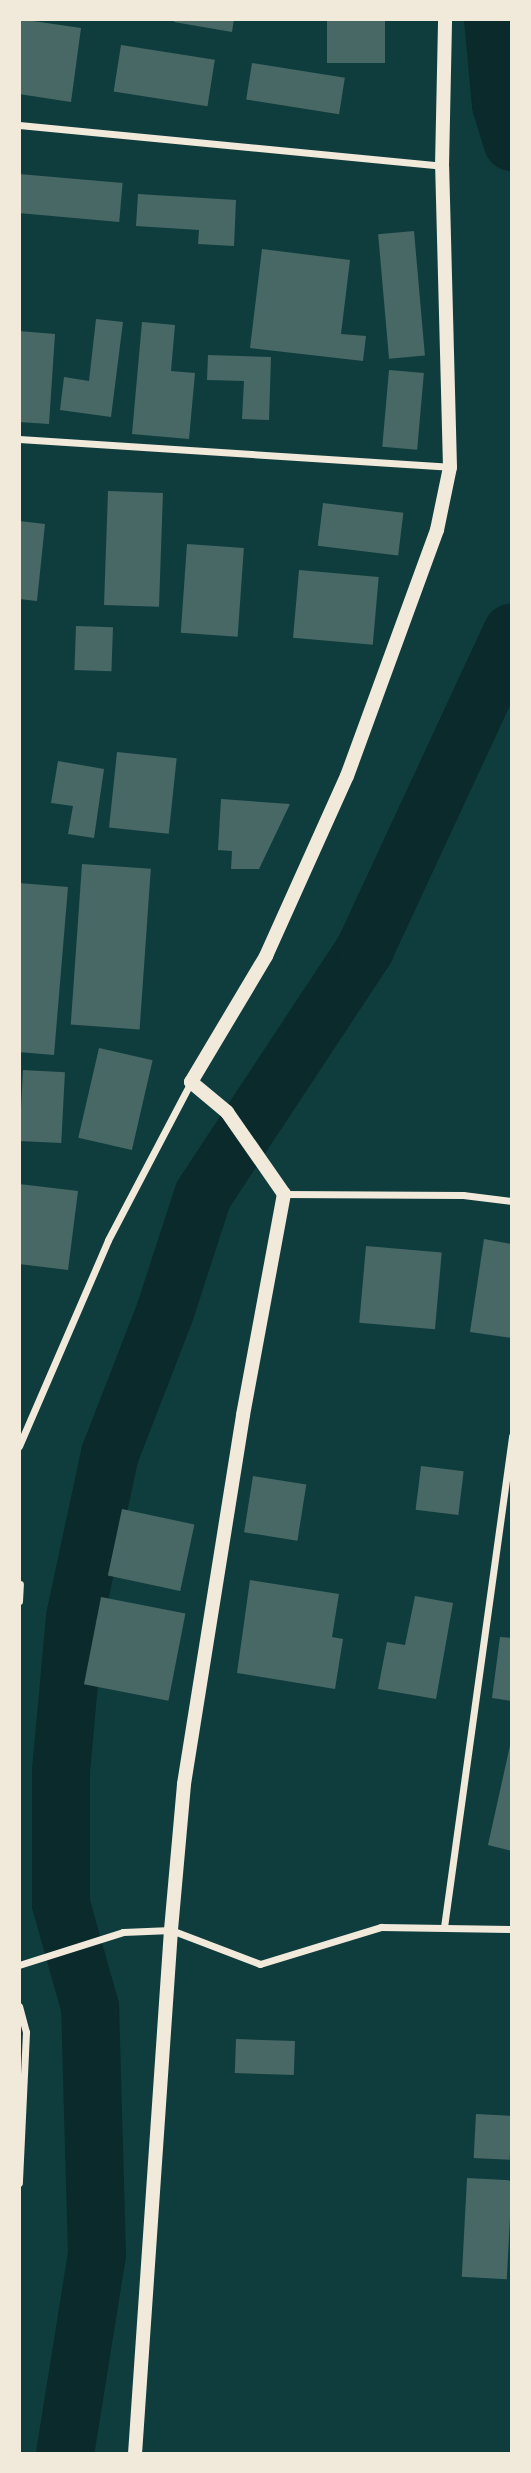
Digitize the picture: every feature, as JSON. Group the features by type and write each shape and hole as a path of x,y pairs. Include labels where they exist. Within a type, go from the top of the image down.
{"main road":[{"path":"135,2454 170,1930 184,1784 243,1415 284,1194 227,1112 191,1082 266,956 347,776 437,530 450,467 442,166 445,19"}],"street":[{"path":"19,125 442,166"},
{"path":"19,439 450,467"},
{"path":"19,1446 108,1240 191,1082"},
{"path":"284,1194 463,1195 512,1201"},
{"path":"444,1927 512,1436"},
{"path":"19,1601 20,1584"},
{"path":"19,1965 123,1932 170,1930 260,1965 381,1927 512,1928"},
{"path":"19,2006 26,2032 19,2183"}],"building":[{"path":"19,19 81,28 71,102 19,94"},
{"path":"175,19 234,19 232,32 174,22"},
{"path":"327,19 385,19 385,63 327,63"},
{"path":"121,45 215,60 207,106 114,91"},
{"path":"252,63 345,78 339,114 246,100"},
{"path":"19,174 123,183 119,222 19,213"},
{"path":"138,194 236,200 234,246 198,244 199,230 136,226"},
{"path":"414,231 425,356 389,359 378,234"},
{"path":"262,249 350,260 341,334 366,336 363,361 250,348"},
{"path":"96,319 123,322 111,417 60,410 64,377 89,381"},
{"path":"142,322 175,325 171,371 195,373 189,439 132,434"},
{"path":"19,331 55,334 49,424 19,422"},
{"path":"208,355 271,357 269,420 242,419 244,381 207,380"},
{"path":"389,370 424,373 417,450 382,447"},
{"path":"108,491 163,493 159,607 104,605"},
{"path":"323,503 403,513 398,556 318,546"},
{"path":"19,521 45,524 37,601 19,599"},
{"path":"187,544 244,548 238,637 181,633"},
{"path":"299,570 379,577 373,645 293,638"},
{"path":"76,626 113,627 111,671 74,670"},
{"path":"117,752 177,758 169,834 109,828"},
{"path":"58,761 104,769 94,838 68,834 73,806 51,803"},
{"path":"221,799 290,804 259,869 231,869 232,851 218,850"},
{"path":"82,864 151,869 140,1029 71,1025"},
{"path":"19,883 68,887 54,1055 19,1052"},
{"path":"99,1048 153,1060 132,1150 78,1138"},
{"path":"23,1070 65,1072 61,1143 19,1141"},
{"path":"19,1184 78,1191 68,1270 19,1264"},
{"path":"484,1239 512,1244 512,1338 470,1332"},
{"path":"366,1246 442,1253 435,1329 359,1323"},
{"path":"421,1466 464,1471 458,1515 416,1510"},
{"path":"253,1476 306,1484 297,1541 244,1532"},
{"path":"122,1509 194,1524 180,1591 108,1576"},
{"path":"250,1580 339,1594 332,1637 343,1639 335,1689 237,1673"},
{"path":"415,1596 453,1603 436,1699 378,1689 387,1642 405,1645"},
{"path":"101,1597 185,1613 168,1701 84,1684"},
{"path":"500,1637 512,1638 512,1701 492,1698"},
{"path":"512,1741 512,1851 488,1845"},
{"path":"236,2039 295,2041 294,2075 235,2073"},
{"path":"476,2114 512,2116 510,2160 474,2158"},
{"path":"467,2178 512,2180 507,2279 462,2277"}],"waterway":[{"path":"493,19 501,105 512,142"},
{"path":"65,2454 97,2255 90,2007 61,1904 61,1771 75,1617 110,1454 165,1312 203,1195 365,949 512,632"}]}
